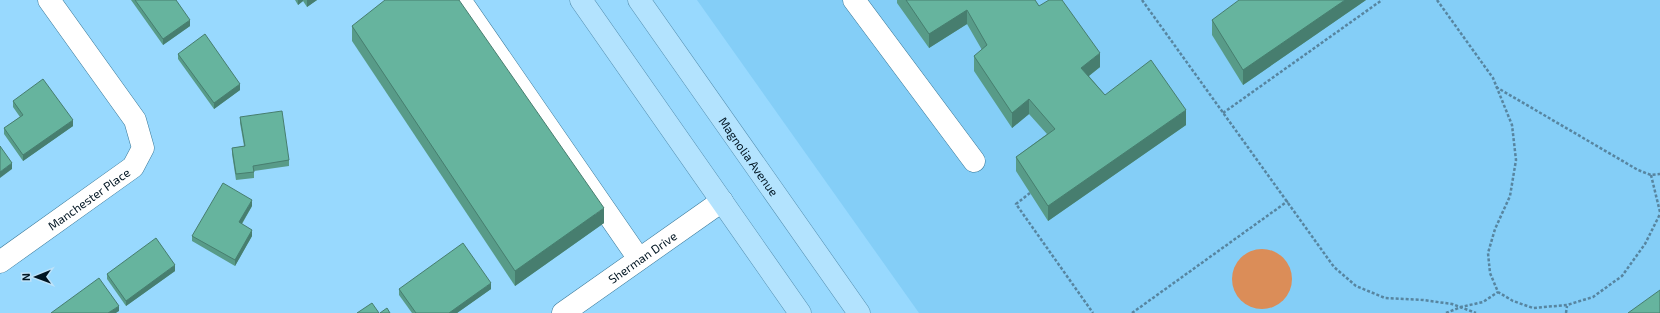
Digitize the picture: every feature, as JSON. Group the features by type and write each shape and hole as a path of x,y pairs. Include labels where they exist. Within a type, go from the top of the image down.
{"main road":[{"path":"581,0 800,313"},
{"name":"Magnolia Avenue","path":"639,0 859,313"}],"street":[{"name":"Manchester Place","path":"0,262 133,167 143,148 136,120 49,0"},
{"path":"460,0 639,259"},
{"path":"854,0 974,160"},
{"name":"Sherman Drive","path":"563,313 722,201"}],"path":[{"path":"1142,0 1334,267 1356,286 1385,298 1423,300 1452,304 1476,313"},
{"path":"1223,113 1382,0"},
{"path":"1437,0 1493,78 1512,125 1516,160 1510,196 1495,229 1488,253 1490,273 1498,292 1513,301 1533,308 1567,305 1593,297 1622,276 1645,244 1660,213 1651,175"},
{"path":"1496,86 1638,170 1651,175 1660,174"},
{"path":"1030,193 1016,204 1093,313"},
{"path":"1132,313 1288,201"},
{"path":"1446,313 1461,307 1483,302 1498,292"},
{"path":"1566,313 1567,305"}],"shaded area":[{"path":"697,0 1660,0 1660,313 919,313"},
{"path":"1256,249 1268,249 1279,254 1287,262 1292,273 1290,291 1279,304 1268,309 1256,309 1245,304 1237,296 1232,285 1232,273 1237,262 1245,254"}],"building":[{"path":"135,0 176,0 190,20 163,39"},
{"path":"385,0 459,0 604,208 515,271 352,26"},
{"path":"906,0 1035,0 1039,6 1049,0 1062,0 1100,53 1081,68 1105,95 1151,60 1186,110 1048,206 1016,157 1055,129 1029,99 1012,113 974,56 987,45 967,10 929,34"},
{"path":"1239,0 1345,0 1243,70 1212,20"},
{"path":"205,34 240,84 214,103 178,54"},
{"path":"43,79 73,120 23,155 4,128 23,115 13,101"},
{"path":"282,111 289,160 253,166 254,172 236,174 232,148 245,146 240,117"},
{"path":"0,146 12,163 0,172"},
{"path":"223,183 252,200 239,222 252,230 235,260 192,236"},
{"path":"156,238 175,265 126,301 107,274"},
{"path":"463,243 491,283 449,313 416,313 399,289"},
{"path":"99,278 119,306 108,313 51,313"},
{"path":"1660,290 1660,313 1628,313"},
{"path":"372,303 379,313 357,313"},
{"path":"387,308 390,313 380,313"}]}
